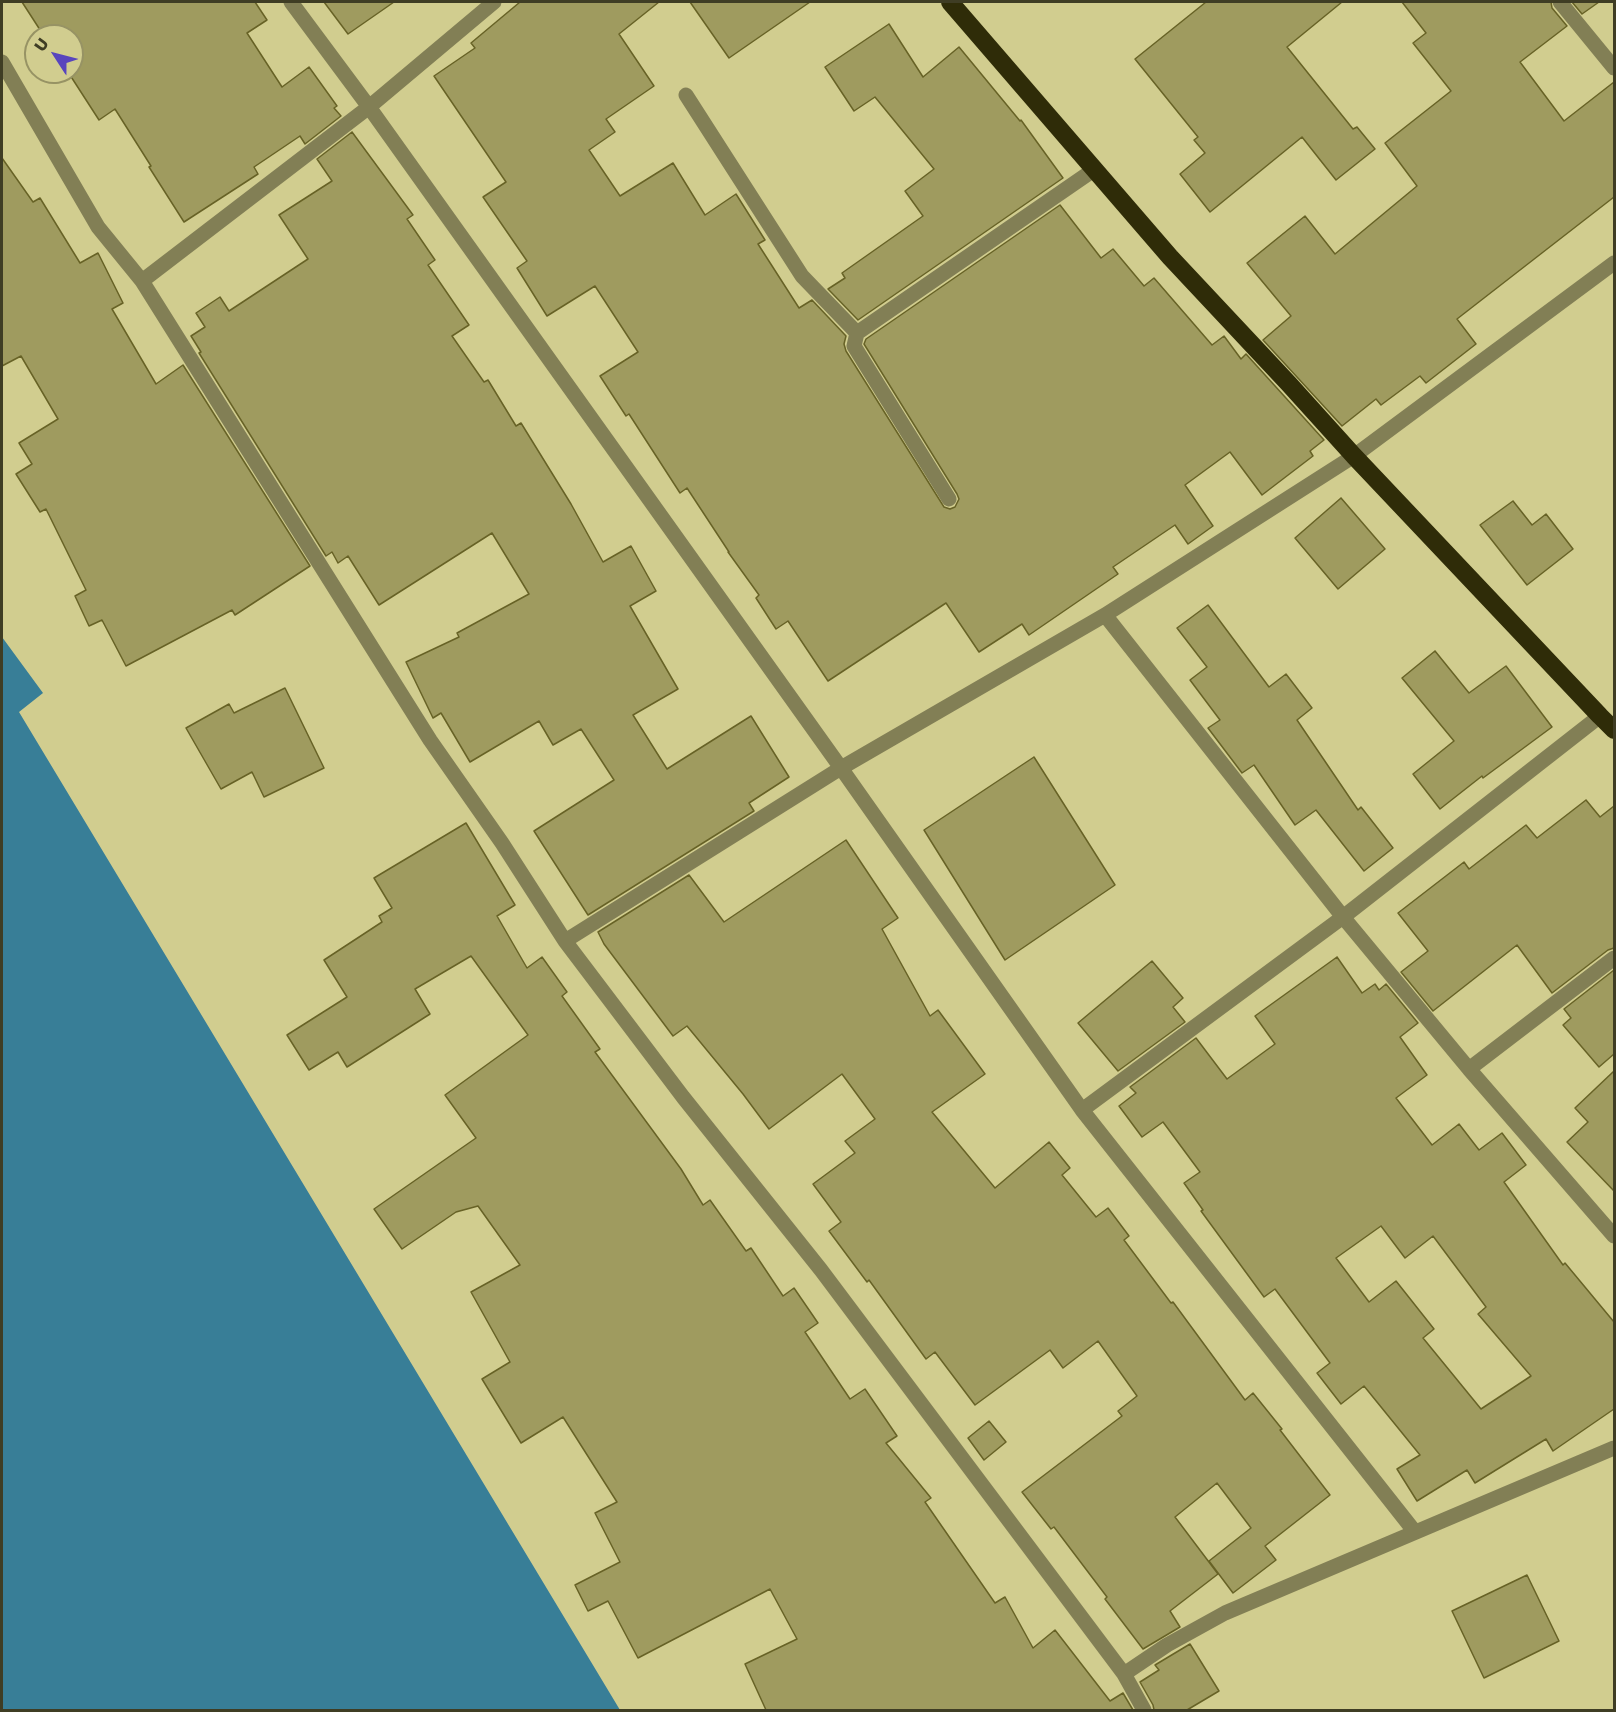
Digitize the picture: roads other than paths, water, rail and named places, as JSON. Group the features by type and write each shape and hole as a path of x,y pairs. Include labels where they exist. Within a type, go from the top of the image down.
{"highway":[{"path":"950,2 1170,257 1354,456 1614,730"}],"street":[{"path":"291,2 369,107 841,768 1082,1110 1415,1532"},
{"path":"142,281 369,107 494,2"},
{"path":"1560,2 1614,68"},
{"path":"2,62 98,226 142,281 430,740 502,843 565,941 683,1097 821,1270 1124,1674 1144,1710"},
{"path":"686,95 802,276 857,333"},
{"path":"949,499 854,346 857,333 1095,169"},
{"path":"565,941 841,768 1105,615 1354,456 1614,263"},
{"path":"1105,615 1343,917 1469,1069 1614,1236"},
{"path":"1082,1110 1343,917 1600,716"},
{"path":"1469,1069 1614,958"},
{"path":"1124,1674 1167,1645 1225,1613 1614,1448"}],"water":[{"path":"2,637 43,693 19,712 620,1710 2,1710"}]}
